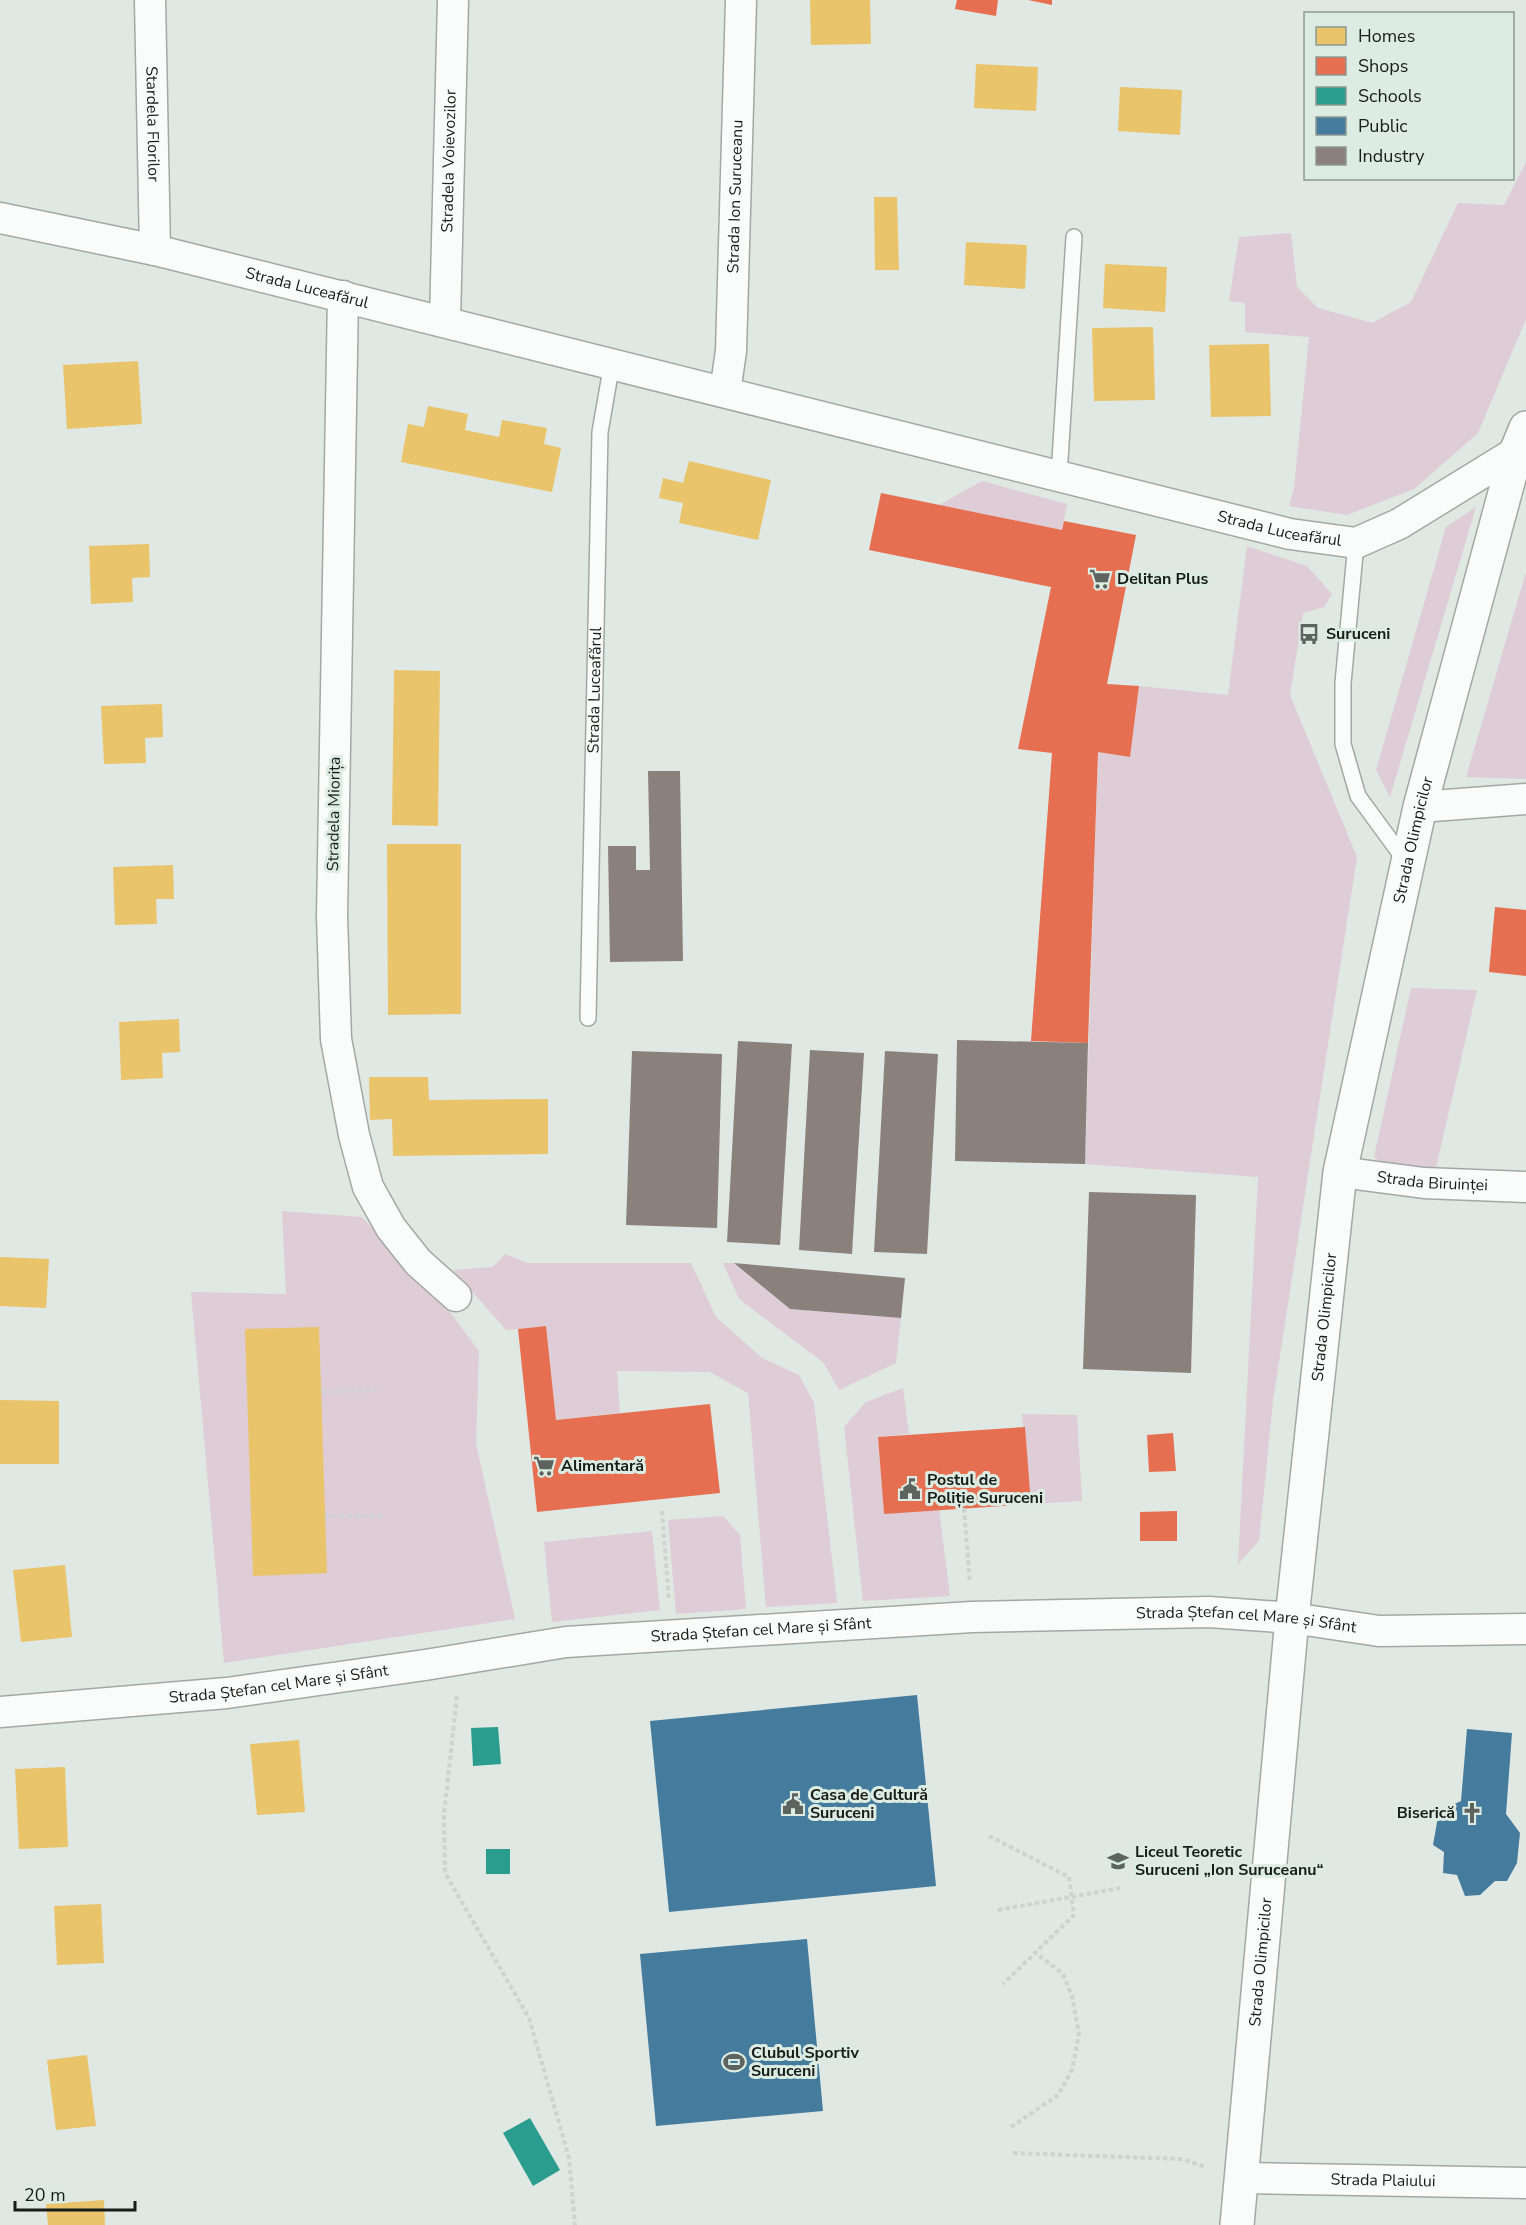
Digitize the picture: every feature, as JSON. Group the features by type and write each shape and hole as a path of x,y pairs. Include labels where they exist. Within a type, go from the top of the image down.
{"main road":[{"name":"Strada Olimpicilor","path":"1237,2225 1292,1618 1340,1172 1420,807 1523,443"}],"street":[{"name":"Stardela Florilor","path":"150,0 155,250"},
{"name":"Stradela Voievozilor","path":"446,321 453,0"},
{"name":"Strada Ion Suruceanu","path":"725,392 731,351 741,0"},
{"name":"Strada Luceafărul","path":"0,218 155,250 446,321 1290,534 1356,543 1399,524 1523,443"},
{"name":"Stradela Miorița","path":"343,296 332,916 336,1039 354,1135 368,1187 391,1228 418,1262 456,1296"},
{"path":"1420,807 1526,799"},
{"name":"Strada Biruinței","path":"1340,1172 1424,1183 1526,1187"},
{"name":"Strada Ștefan cel Mare și Sfânt","path":"0,1712 227,1693 566,1642 972,1617 1209,1612 1292,1618 1379,1630 1526,1629"},
{"name":"Strada Plaiului","path":"1241,2178 1526,2183"}],"lane":[{"path":"1059,476 1074,237"},
{"name":"Strada Luceafărul","path":"588,1018 600,432 612,363"},
{"path":"1356,543 1343,683 1342,744 1358,796 1407,863"}],"path":[{"path":"321,1392 377,1390"},
{"path":"964,1508 972,1617"},
{"path":"662,1511 672,1635"},
{"path":"325,1516 382,1515"},
{"path":"461,1659 444,1814 445,1873 529,2018 569,2158 574,2225"},
{"path":"989,1836 1069,1877 1074,1916 1003,1984"},
{"path":"998,1910 1120,1888"},
{"path":"1011,2127 1058,2095 1072,2070 1079,2034 1072,1996 1063,1974 1036,1953"},
{"path":"1013,2153 1181,2159 1241,2178"}],"shaded area":[{"path":"1526,162 1526,319 1478,433 1414,489 1347,515 1289,506 1294,488 1309,337 1245,332 1245,303 1229,301 1239,237 1291,233 1297,287 1318,308 1372,323 1411,302 1458,203 1504,205"},
{"path":"982,481 1067,504 1062,530 939,505"},
{"path":"1476,507 1390,797 1376,770 1446,527"},
{"path":"1247,546 1307,566 1332,594 1324,607 1303,613 1290,695 1357,857 1273,1401 1259,1541 1238,1564 1258,1177 1085,1164 1098,752 1130,757 1139,686 1228,695"},
{"path":"1526,572 1526,779 1466,777"},
{"path":"1411,988 1477,990 1435,1172 1389,1168 1374,1157"},
{"path":"282,1211 362,1217 444,1304 479,1351 476,1444 515,1619 224,1663 191,1292 286,1294"},
{"path":"505,1254 527,1263 691,1263 716,1317 762,1358 799,1375 814,1403 837,1603 766,1607 748,1393 710,1372 617,1371 620,1413 556,1420 546,1326 506,1330 453,1270 493,1267"},
{"path":"723,1263 734,1263 790,1309 901,1318 896,1363 839,1390 823,1362 739,1299"},
{"path":"903,1388 909,1434 878,1437 884,1513 939,1510 950,1596 863,1601 844,1427 866,1402"},
{"path":"1022,1414 1077,1415 1082,1501 1031,1504"},
{"path":"723,1516 740,1535 746,1609 676,1614 668,1520"},
{"path":"652,1531 660,1610 552,1622 544,1542"}],"building: Homes":[{"path":"810,0 870,0 871,44 811,45"},
{"path":"976,64 1038,67 1036,111 974,108"},
{"path":"1120,87 1182,90 1180,135 1118,131"},
{"path":"874,197 897,197 899,270 875,270"},
{"path":"966,242 1027,245 1025,289 964,285"},
{"path":"1105,264 1167,267 1165,312 1103,308"},
{"path":"1153,327 1155,400 1094,401 1092,328"},
{"path":"1269,344 1271,416 1211,417 1209,345"},
{"path":"138,361 142,424 67,429 63,365"},
{"path":"428,406 468,414 465,430 499,437 502,420 547,428 544,444 561,448 552,492 401,462 408,424 424,427"},
{"path":"689,461 771,480 758,540 679,523 683,503 659,498 663,478 683,483"},
{"path":"149,544 150,577 132,578 133,602 91,604 89,546"},
{"path":"394,670 440,671 438,826 392,825"},
{"path":"162,704 163,737 145,738 146,763 104,764 101,706"},
{"path":"387,844 461,844 461,1014 388,1015"},
{"path":"173,865 174,899 156,899 157,924 115,925 113,867"},
{"path":"179,1019 180,1052 162,1053 163,1078 121,1080 119,1022"},
{"path":"369,1077 428,1077 429,1100 548,1099 548,1154 393,1156 392,1119 370,1120"},
{"path":"0,1257 49,1259 46,1308 0,1306"},
{"path":"319,1327 327,1573 253,1576 245,1329"},
{"path":"0,1400 59,1401 59,1464 0,1464"},
{"path":"65,1565 72,1637 21,1642 13,1570"},
{"path":"299,1740 305,1812 257,1815 250,1744"},
{"path":"65,1767 68,1847 19,1849 15,1769"},
{"path":"101,1904 104,1963 57,1965 54,1906"},
{"path":"87,2055 96,2126 56,2130 47,2060"},
{"path":"104,2200 105,2225 48,2225 46,2204"}],"building: Shops":[{"path":"957,0 998,0 996,16 955,9"},
{"path":"1028,0 1052,0 1052,5"},
{"path":"881,493 1062,530 1064,521 1136,535 1107,684 1139,686 1130,757 1098,752 1088,1043 1031,1041 1052,753 1018,749 1051,587 869,550"},
{"path":"1495,907 1526,910 1526,976 1489,972"},
{"path":"546,1326 556,1420 710,1404 720,1493 537,1512 518,1329"},
{"path":"1025,1427 1031,1504 884,1514 878,1437"},
{"path":"1173,1433 1176,1471 1149,1472 1147,1435"},
{"path":"1177,1511 1177,1541 1140,1541 1140,1512"}],"building: Schools":[{"path":"498,1727 501,1764 473,1766 471,1728"},
{"path":"486,1849 510,1849 510,1874 486,1874"},
{"path":"530,2118 560,2170 533,2186 503,2133"}],"building: Public":[{"name":"Casa de Cultură Suruceni","path":"917,1695 936,1886 669,1912 650,1721"},
{"name":"Biserică","path":"1467,1729 1512,1733 1506,1814 1520,1833 1517,1863 1507,1881 1495,1881 1480,1895 1465,1896 1457,1875 1443,1873 1444,1852 1433,1845 1439,1811 1461,1801"},
{"name":"Clubul Sportiv Suruceni","path":"807,1939 823,2111 656,2126 640,1954"}],"building: Industry":[{"path":"648,771 680,771 683,961 610,962 608,846 636,846 636,870 650,870"},
{"path":"957,1040 1088,1043 1085,1164 955,1161"},
{"path":"738,1041 792,1044 780,1245 727,1242"},
{"path":"810,1050 864,1053 852,1254 799,1250"},
{"path":"632,1051 722,1054 717,1228 626,1225"},
{"path":"885,1051 938,1054 927,1254 874,1252"},
{"path":"1089,1192 1196,1195 1191,1373 1083,1369"},
{"path":"734,1263 905,1278 901,1318 790,1309"}],"place":[{"name":"Delitan Plus","path":"1100,579"},
{"name":"Suruceni","path":"1309,634"},
{"name":"Alimentară","path":"544,1466"},
{"name":"Postul de Poliție Suruceni","path":"910,1489"},
{"name":"Casa de Cultură Suruceni","path":"793,1804"},
{"name":"Biserică","path":"1472,1813"},
{"name":"Liceul Teoretic Suruceni „Ion Suruceanu“","path":"1118,1861"},
{"name":"Clubul Sportiv Suruceni","path":"734,2062"}]}
